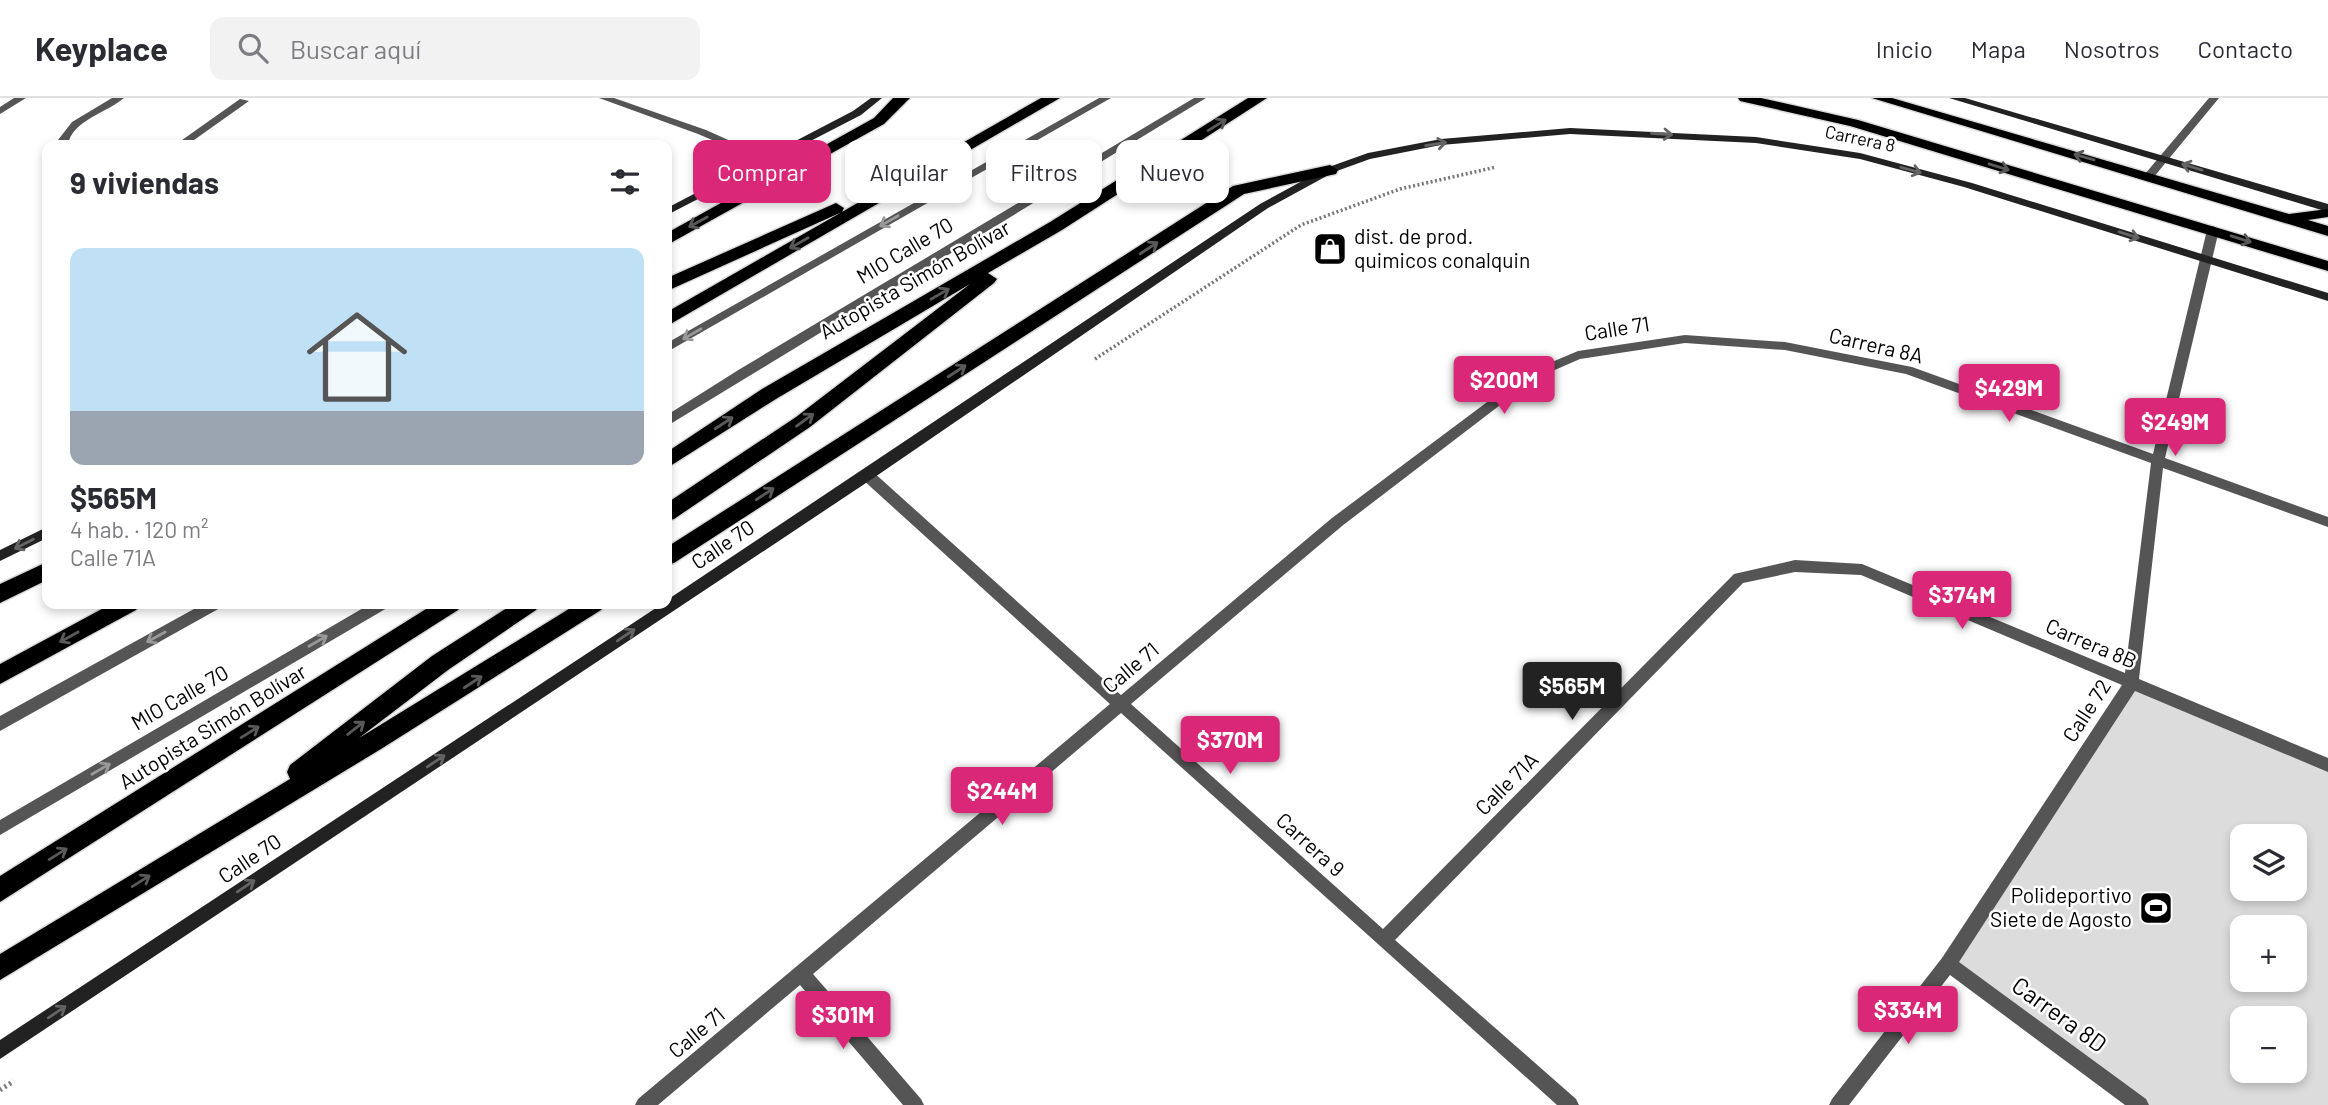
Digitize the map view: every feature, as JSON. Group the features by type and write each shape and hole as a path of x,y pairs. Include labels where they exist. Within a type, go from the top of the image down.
{"highway":[{"path":"672,237 879,121 902,98"},
{"path":"972,143 1052,98"},
{"name":"Autopista Simón Bolívar","path":"672,458 769,394 1056,226 1259,98"},
{"path":"672,554 1240,190 1330,170"},
{"path":"672,283 847,203"},
{"path":"672,317 868,203"},
{"path":"672,510 803,422 1056,226"},
{"path":"0,594 42,572"},
{"path":"0,675 120,609"},
{"name":"Autopista Simón Bolívar","path":"0,890 443,609"},
{"path":"225,829 440,663 521,609"},
{"path":"0,968 225,829 461,689 586,609"}],"main road":[{"name":"Carrera 8","path":"1744,98 1853,123 2328,266"},
{"name":"Carrera 8","path":"1878,98 2328,231"},
{"path":"2287,219 2328,213"}],"street":[{"path":"0,110 21,98"},
{"path":"63,140 76,124 119,98"},
{"path":"604,98 721,140"},
{"path":"806,140 857,113 877,98"},
{"name":"MIO Calle 70","path":"672,345 1106,98"},
{"name":"MIO Calle 70","path":"672,418 1202,98"},
{"path":"1954,98 2328,208"},
{"path":"2149,176 2214,98"},
{"path":"187,140 244,101"},
{"name":"Carrera 8","path":"1368,156 1441,142 1570,131 1756,140 1860,156 1968,185 2328,296"},
{"name":"Calle 70","path":"672,604 1264,206 1330,170 1368,156"},
{"path":"672,209 693,199"},
{"name":"Calle 72","path":"1838,1105 1948,964 2132,684 2158,459 2213,230"},
{"name":"Carrera 8A","path":"1685,340 1785,346 1908,370 2328,522"},
{"name":"Calle 71","path":"644,1105 1338,522 1530,376 1578,355 1685,340"},
{"name":"Carrera 9","path":"867,475 1570,1105"},
{"path":"0,556 42,534"},
{"name":"Carrera 8B","path":"1795,566 1863,570 2328,765"},
{"name":"Calle 71A","path":"1383,940 1740,578 1795,566"},
{"path":"0,724 206,609"},
{"name":"MIO Calle 70","path":"0,828 373,609"},
{"name":"Calle 70","path":"0,1050 665,609"},
{"name":"Carrera 8D","path":"1948,964 2140,1105"},
{"path":"801,972 915,1105"}],"path":[{"path":"1094,360 1301,225 1400,189 1501,166"},
{"path":"0,1090 23,1075"}],"shaded area":[{"name":"Polideportivo Siete de Agosto","path":"2131,684 2328,765 2328,1105 2140,1105 1948,964"}],"place":[{"name":"dist. de prod. quimicos conalquin","path":"1330,249"},
{"name":"Polideportivo Siete de Agosto","path":"2156,908"}]}
